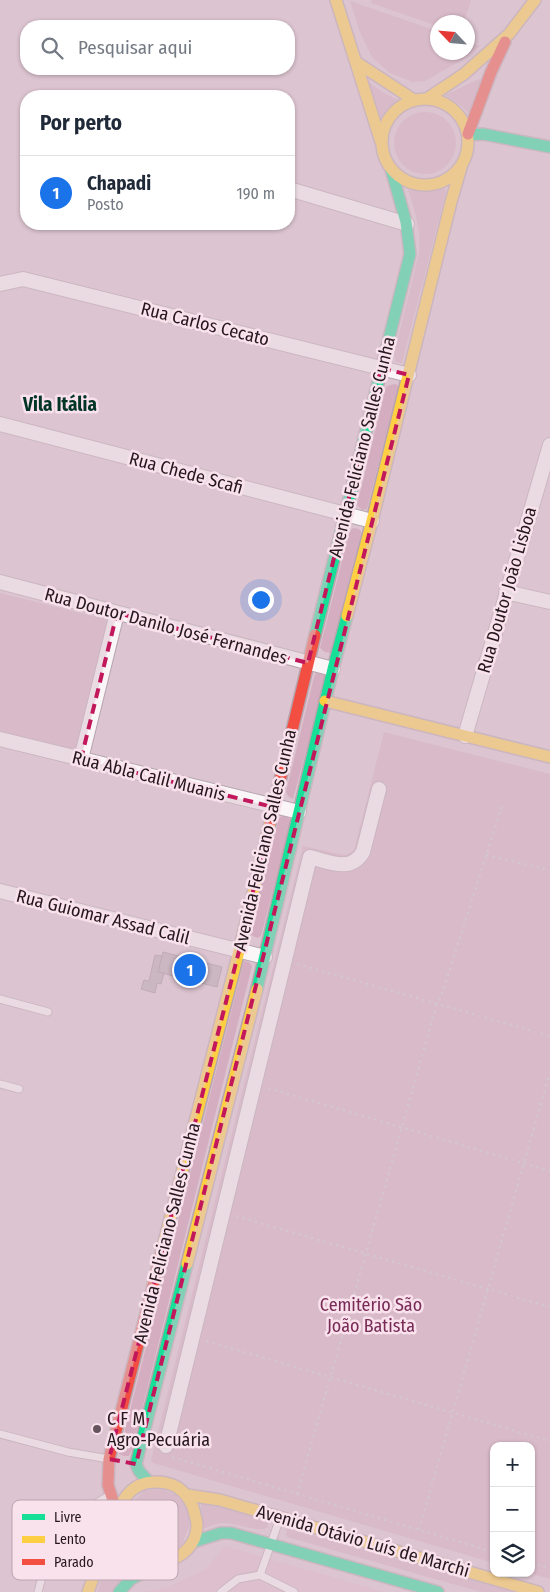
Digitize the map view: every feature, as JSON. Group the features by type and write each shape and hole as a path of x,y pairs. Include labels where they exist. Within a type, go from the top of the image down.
{"main road":[{"path":"336,0 382,143 384,157 391,169 402,179 415,184 429,186 443,182 454,174 462,164 468,148 468,135 463,121 454,110 442,102 428,98 414,100 401,106 390,116 384,129 382,143"},
{"path":"428,98 464,74 509,34 535,0"},
{"path":"468,135 491,72 509,34"},
{"path":"356,62 414,100"},
{"path":"468,135 483,134 550,147"},
{"name":"Avenida Feliciano Salles Cunha","path":"111,1500 107,1478 122,1461 265,957 333,669 462,164"},
{"name":"Avenida Feliciano Salles Cunha","path":"122,1461 238,951 410,254 407,224 391,169"},
{"path":"325,702 550,756"},
{"path":"122,1461 139,1471 149,1482"},
{"path":"122,1500 132,1489 149,1482 170,1484 187,1495 194,1508 198,1523 193,1542 184,1554 178,1558"},
{"name":"Avenida Otávio Luís de Marchi","path":"187,1495 204,1496 280,1517 531,1591"},
{"name":"Avenida Otávio Luís de Marchi","path":"193,1542 221,1533 231,1534 438,1592"},
{"path":"88,1592 92,1580"},
{"path":"119,1592 130,1580"}],"street":[{"path":"295,191 407,224"},
{"name":"Rua Carlos Cecato","path":"0,284 23,279 409,375"},
{"name":"Rua Chede Scafi","path":"0,424 372,521"},
{"name":"Rua Doutor João Lisboa","path":"465,736 549,451"},
{"name":"Rua Doutor Danilo José Fernandes","path":"0,582 333,669"},
{"path":"506,592 550,602"},
{"path":"80,759 117,613"},
{"name":"Rua Abla Calil Muanis","path":"0,739 299,812"},
{"path":"166,1446 310,857 340,865 355,862 363,852 379,789"},
{"name":"Rua Guiomar Assad Calil","path":"0,892 265,957"}],"lane":[{"path":"0,999 48,1012"},
{"path":"0,1084 19,1089"},
{"path":"0,1434 68,1452 122,1461"},
{"path":"102,1500 110,1495"},
{"path":"260,1575 280,1517"},
{"path":"221,1592 238,1579 260,1575 294,1592"}],"path":[{"path":"297,1494 437,1004 441,997 502,806"},
{"path":"486,855 550,870"},
{"path":"284,960 550,1036"},
{"path":"419,1530 550,1072"},
{"path":"254,1084 550,1170"},
{"path":"223,1212 550,1307"},
{"path":"192,1338 550,1441"},
{"path":"166,1446 170,1457 490,1551"},
{"path":"535,1564 550,1568"}],"highlighted area":[{"path":"381,368 409,375 136,1464 109,1459 239,951 273,807 81,759 117,613 308,663"}],"shaded area":[{"path":"225,1546 384,1592 143,1592 167,1587 206,1569"}],"green space":[{"path":"372,0 471,0 466,15 430,15 430,24 371,3"},
{"path":"350,1 430,29 430,60 462,60 425,81 413,82 390,73 372,57 359,30"},
{"path":"482,79 470,114 445,95 469,83"},
{"path":"368,82 398,100 379,123"},
{"path":"419,112 431,112 447,121 454,131 456,143 454,155 447,165 431,174 419,174 408,169 399,160 394,149 394,137 399,126 408,117"},
{"path":"445,188 446,192 402,363 396,362 394,355 419,252 418,228 408,190 427,191"},
{"path":"396,384 399,387 367,509 362,510 357,505 386,387"},
{"path":"353,528 359,529 362,533 331,653 325,652 320,648 349,533"},
{"path":"0,593 109,620 76,750 0,731"},
{"path":"316,673 322,673 327,676 293,799 286,792"},
{"name":"Cemitério São João Batista","path":"384,732 550,774 550,1579 535,1575 535,1442 490,1442 490,1562 153,1463 151,1460 303,846 344,855 354,850"},
{"path":"287,816 291,821 261,936 257,938 248,933 279,818"},
{"path":"244,961 249,962 252,966 132,1450 129,1456 124,1456 119,1454"},
{"path":"161,1489 175,1494 186,1506 191,1521 180,1550 178,1551 178,1500 135,1500 145,1490"},
{"path":"201,1499 269,1521 267,1528 257,1529 222,1523 202,1529"},
{"path":"287,1528 514,1592 481,1592 287,1537"},
{"path":"101,1580 123,1580 113,1592 97,1592"}],"building":[{"path":"163,952 222,967 217,987 158,972"},
{"path":"155,955 162,956 158,972 164,973 161,984 157,983 155,993 141,989 144,980 149,981"}],"traffic: fast":[{"path":"468,135 483,134 550,147"},
{"path":"315,635 410,254 406,222 391,169"},
{"path":"257,989 347,616"},
{"path":"149,1482 139,1471 136,1464 187,1264"},
{"path":"193,1542 221,1533 231,1533 438,1592"},
{"path":"119,1592 130,1580"}],"traffic: slow":[{"path":"336,0 381,142"},
{"path":"428,98 464,74 509,34 535,0"},
{"path":"356,62 414,100"},
{"path":"425,99 442,102 456,111 465,125 468,142 465,159 456,173 442,182 425,185 408,182 394,173 385,159 382,142 385,125 394,111 408,102 425,99"},
{"path":"347,616 462,164"},
{"path":"325,701 550,757"},
{"path":"163,1246 239,951 270,822"},
{"path":"187,1264 257,989"},
{"path":"124,1500 135,1488 155,1482 177,1487 187,1496 194,1511 197,1526 194,1539 187,1549 178,1556"},
{"path":"187,1495 220,1500 538,1592"},
{"path":"88,1592 92,1580"}],"traffic: jam":[{"path":"468,134 491,72 505,42"},
{"path":"270,822 315,635"},
{"path":"113,1500 108,1485 109,1459 163,1246"}],"place":[{"name":"Chapadi","path":"190,970"},
{"name":"C F M Agro-Pecuária","path":"97,1429"}],"district":[{"name":"Vila Itália","path":"60,404"}]}
